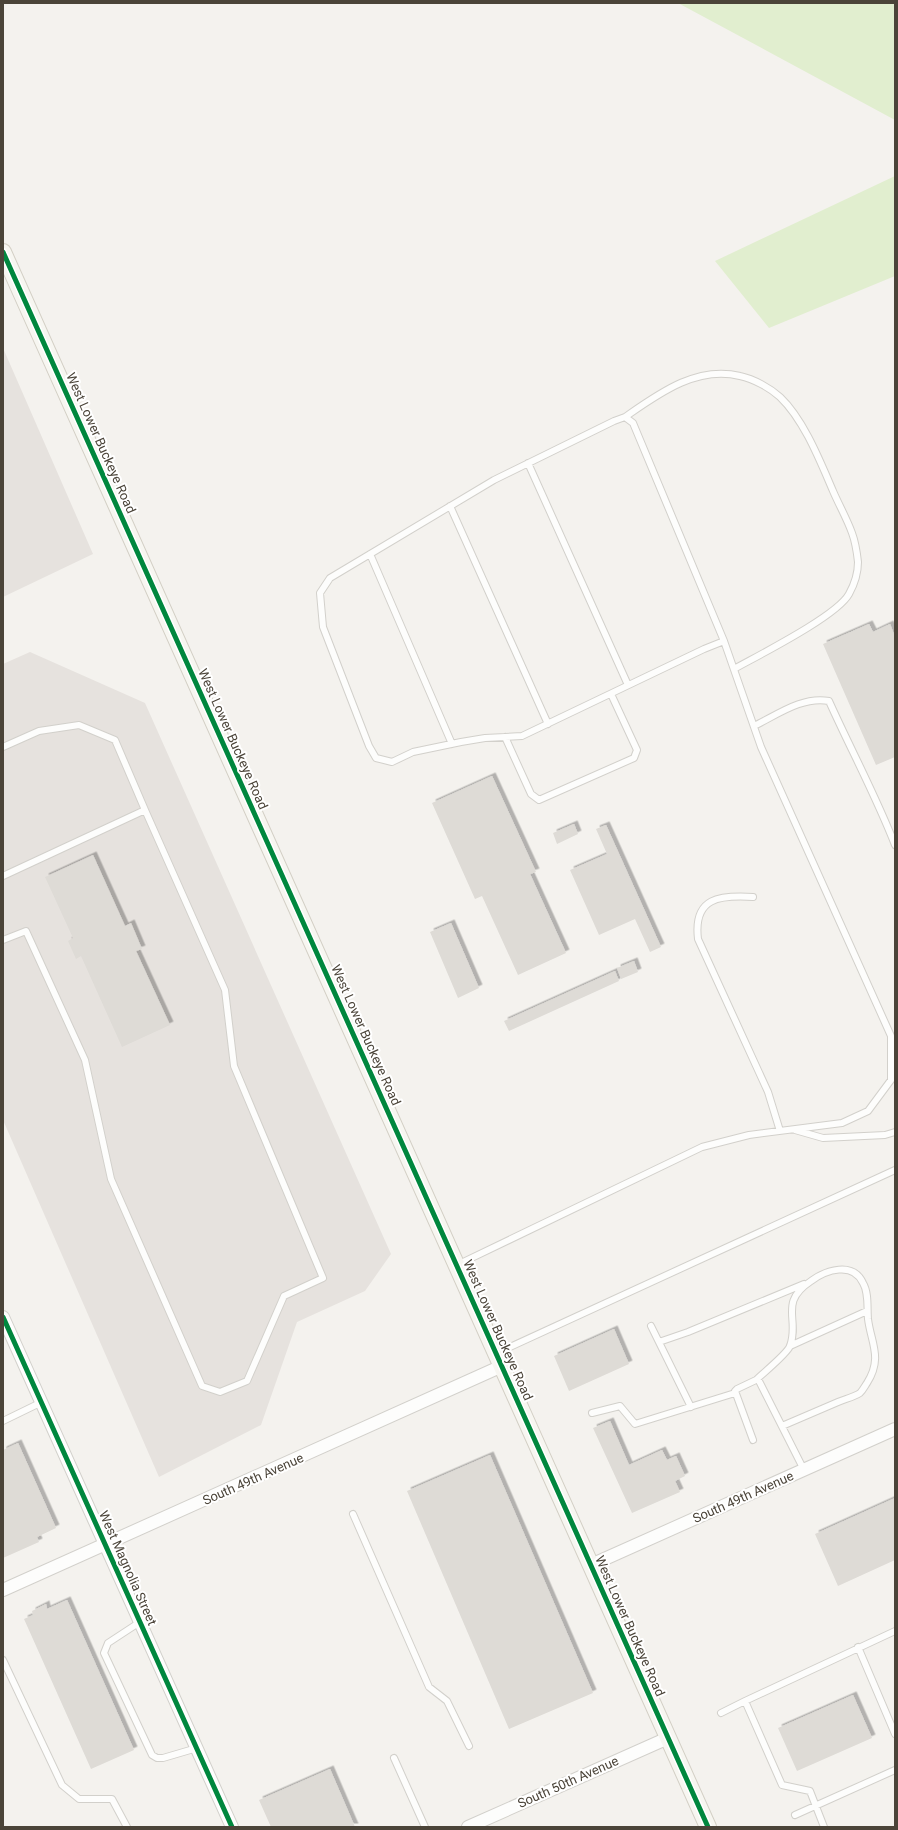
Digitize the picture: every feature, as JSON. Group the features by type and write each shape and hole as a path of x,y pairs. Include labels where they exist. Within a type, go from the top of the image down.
{"main road":[{"name":"West Lower Buckeye Road","path":"3,252 708,1827"}],"street":[{"name":"West Magnolia Street","path":"3,1317 232,1827"},
{"name":"South 49th Avenue","path":"3,1590 106,1545 499,1359"},
{"name":"South 49th Avenue","path":"591,1565 895,1429"},
{"name":"South 50th Avenue","path":"468,1827 668,1738"}],"lane":[{"path":"724,641 522,736 486,738 452,744 413,752 392,762 376,758 369,746 323,628 320,593 330,578 494,480 625,417 658,394 678,383 695,378 720,374 741,376 764,386 780,398 799,422 820,462 852,534 858,563 855,582 843,602 829,614 734,669"},
{"path":"457,1265 702,1147 749,1135 842,1123 868,1111 891,1080 891,1036 761,747 724,641 633,423 625,417"},
{"path":"528,463 628,685"},
{"path":"450,506 548,724"},
{"path":"370,554 452,744"},
{"path":"505,737 531,794 539,800 634,758 637,750 611,694"},
{"path":"754,726 803,702 823,700 829,701 850,748 869,783 895,845"},
{"path":"3,747 39,731 79,725 115,740 225,990 234,1066 323,1278 284,1296 247,1381 220,1392 202,1386 111,1179 85,1060 26,931 3,940"},
{"path":"3,876 145,810"},
{"path":"753,897 732,896 717,898 706,905 696,924 698,939 768,1092 780,1131"},
{"path":"792,1130 823,1138 885,1135 895,1132"},
{"path":"499,1359 895,1170"},
{"path":"782,1426 861,1392 870,1378 876,1356 867,1311 866,1292 863,1282 852,1271 840,1269 825,1273 796,1292 792,1305 790,1346"},
{"path":"659,1342 688,1332 811,1281"},
{"path":"592,1413 620,1406 635,1424 735,1393 737,1389 756,1380 790,1346 867,1311"},
{"path":"651,1326 691,1407"},
{"path":"756,1380 758,1379 761,1384 804,1470"},
{"path":"735,1393 753,1440"},
{"path":"3,1421 42,1402"},
{"path":"354,1514 429,1687 447,1701 469,1746"},
{"path":"140,1622 108,1643 104,1653 152,1755 157,1758 162,1758 197,1748"},
{"path":"721,1713 858,1647 895,1631"},
{"path":"858,1647 895,1734"},
{"path":"3,1660 62,1785 79,1799 112,1799 127,1827"},
{"path":"745,1701 782,1785 810,1791 824,1827"},
{"path":"394,1758 425,1827"},
{"path":"795,1815 895,1770"}],"shaded area":[{"path":"3,348 93,554 3,597"},
{"path":"30,652 145,703 391,1254 365,1291 297,1322 261,1425 159,1477 3,1120 3,664"}],"green space":[{"path":"678,3 895,3 895,120"},
{"path":"895,176 895,276 769,328 715,261"}],"building":[{"path":"869,624 873,632 890,624 895,637 895,757 876,765 823,644"},
{"path":"492,776 536,872 530,874 566,953 518,975 482,896 475,899 432,803"},
{"path":"574,824 578,834 557,844 553,833"},
{"path":"606,825 661,947 650,952 635,919 599,935 570,870 607,854 596,829"},
{"path":"93,855 125,926 131,923 142,949 136,951 170,1025 122,1047 81,956 76,959 68,941 73,938 45,877"},
{"path":"451,923 479,988 458,998 430,932"},
{"path":"634,961 638,972 621,979 617,968"},
{"path":"615,971 619,981 509,1031 504,1021"},
{"path":"614,1329 629,1364 569,1391 554,1356"},
{"path":"610,1421 629,1465 662,1450 667,1460 676,1456 685,1476 675,1481 680,1492 632,1513 593,1428"},
{"path":"18,1443 56,1528 37,1537 39,1542 3,1558 3,1450"},
{"path":"490,1455 593,1693 509,1729 407,1491"},
{"path":"895,1498 895,1560 838,1586 815,1534"},
{"path":"67,1600 134,1750 91,1769 24,1619 33,1615 32,1611 46,1604 47,1609"},
{"path":"853,1695 872,1738 797,1771 778,1728"},
{"path":"330,1769 355,1827 271,1827 259,1800"}],"cycle path":[{"path":"3,252 708,1827"},
{"path":"3,1317 232,1827"}]}
